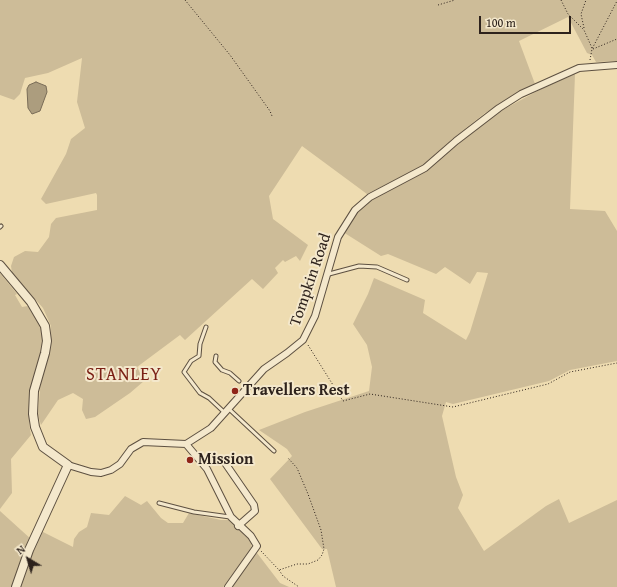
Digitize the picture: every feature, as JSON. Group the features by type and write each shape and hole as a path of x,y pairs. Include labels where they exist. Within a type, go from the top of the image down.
{"street":[{"name":"Tompkin Road","path":"186,444 211,428 227,411 245,387 264,369 303,340 315,316 329,274 333,250 343,226 355,210 370,197 425,168 456,141 499,108 521,94 572,71 587,67 617,65"},
{"path":"0,265 31,302 45,326 47,341 34,391 33,414 35,427 43,448 68,465 91,472 102,473 111,470 120,464 130,449 143,442 186,444 207,469 231,517 238,526 251,536 257,546 228,587"},
{"path":"223,460 254,505 255,510 238,526"},
{"path":"16,587 29,550 68,465"}],"lane":[{"path":"329,274 359,266 377,267 407,280"},
{"path":"206,327 200,344 199,356 192,361 184,372 200,393 227,411 274,451"},
{"path":"216,356 215,362 222,370 230,373 239,381"},
{"path":"160,503 202,513 231,517"}],"path":[{"path":"185,0 230,55 272,116"},
{"path":"438,5 455,0"},
{"path":"561,0 568,14 584,30"},
{"path":"586,0 582,14 584,30 592,49"},
{"path":"587,67 592,49 617,1"},
{"path":"592,49 617,39"},
{"path":"303,340 343,401 370,394 453,407 548,384 570,372 617,363"},
{"path":"279,570 318,560 324,549 321,530 308,494 297,468 288,458"},
{"path":"257,546 283,576 299,587"}],"shaded area":[{"path":"0,0 617,0 617,61 596,62 592,55 587,53 568,17 519,41 535,84 485,113 451,140 423,166 367,194 302,146 269,196 273,219 308,245 300,261 296,256 285,262 283,260 275,268 278,273 263,289 252,279 185,340 180,335 137,367 144,381 130,393 95,417 86,419 82,410 83,399 73,393 58,400 41,425 38,415 41,376 47,361 51,342 51,326 43,308 12,273 11,266 14,257 25,251 38,252 49,237 51,224 56,218 97,210 97,195 96,193 46,204 41,199 66,154 71,139 85,128 77,102 82,58 48,73 25,78 20,94 14,100 0,95"},
{"path":"575,74 570,209 605,211 617,231 617,361 570,370 549,381 453,404 446,402 442,416 456,477 463,495 458,508 484,551 546,506 559,499 569,523 617,500 617,587 336,587 327,549 322,549 270,479 292,456 287,449 259,430 305,412 369,391 372,367 367,345 353,324 374,278 425,300 423,313 466,340 470,332 488,273 477,272 470,284 445,267 436,274 388,254 381,256 343,232 354,214 367,202 386,189 410,179 429,168 497,113 543,88"},
{"path":"36,82 46,86 47,92 40,111 32,114 28,108 27,89 29,85"},
{"path":"0,273 17,294 15,295 22,307 28,306 36,316 44,335 42,357 30,396 29,423 31,435 11,459 12,493 0,509"},
{"path":"125,496 141,505 147,501 161,518 168,523 183,523 189,513 221,520 230,520 250,538 252,548 223,587 20,587 41,531 73,547 74,539 79,532 87,527 91,513 109,515"},
{"path":"0,511 32,540 13,587 0,587"},
{"path":"257,553 280,583 289,587 229,587 252,556"}],"place":[{"name":"Travellers Rest","path":"235,391"},
{"name":"Mission","path":"190,460"}],"district":[{"name":"STANLEY","path":"124,375"}]}
